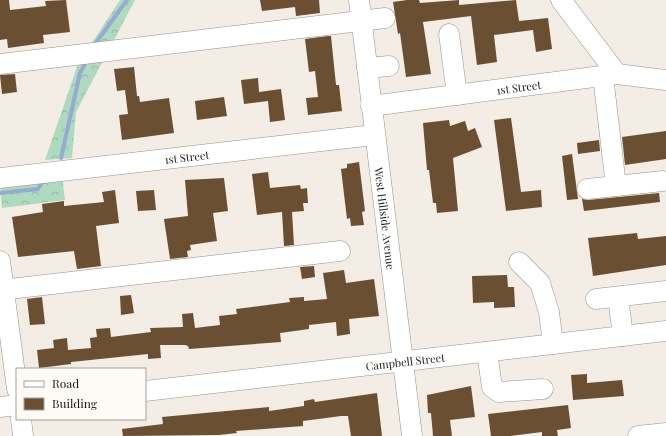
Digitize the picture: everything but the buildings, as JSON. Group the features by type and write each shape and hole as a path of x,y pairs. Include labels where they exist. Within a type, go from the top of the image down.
{"street":[{"name":"West Hillside Avenue","path":"359,0 374,135 412,436"},
{"path":"561,0 610,75 616,186"},
{"path":"0,64 385,18"},
{"path":"449,34 457,95"},
{"path":"367,68 389,66"},
{"name":"1st Street","path":"371,106 610,75 666,80"},
{"name":"1st Street","path":"0,178 374,135"},
{"path":"586,189 663,181"},
{"path":"2,290 340,251"},
{"path":"0,261 2,290 16,382"},
{"path":"519,262 540,283 549,312 553,344"},
{"path":"596,299 666,291"},
{"path":"618,296 623,336"},
{"name":"Campbell Street","path":"146,391 666,331"},
{"path":"487,352 492,386 499,392 543,389"},
{"path":"0,407 16,405"},
{"path":"21,420 23,436"},
{"path":"638,436 666,433"}],"green space":[{"path":"120,0 135,0 76,112 72,158 45,160 78,64"},
{"path":"62,176 65,200 2,208 0,183"}],"waterway":[{"path":"93,47 127,0"},
{"path":"61,158 80,73 87,60"},
{"path":"0,193 38,189 44,180"}]}
